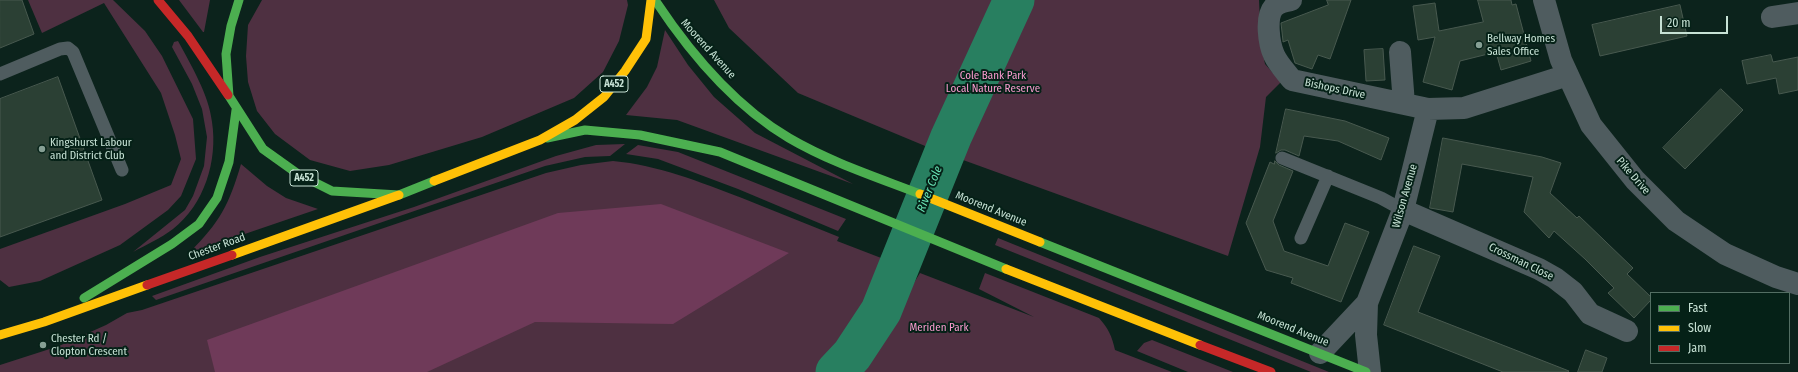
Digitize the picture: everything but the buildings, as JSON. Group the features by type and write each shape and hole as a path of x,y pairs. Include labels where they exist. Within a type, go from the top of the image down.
{"main road":[{"name":"A452","path":"158,0 188,36 263,149 298,174 332,191 399,195 540,140 575,120 604,97 646,39 651,0"},
{"name":"A452","path":"229,96 226,54 231,26 239,0"},
{"name":"Moorend Avenue","path":"655,0 673,29 705,65 742,103 786,136 827,156 866,172 1366,372"},
{"name":"Chester Road","path":"44,322 172,244 199,224 217,198 232,145 236,110"},
{"path":"540,140 585,130 640,134 720,152 989,263 1271,372"},
{"name":"Chester Road","path":"0,335 44,322 399,195"}],"street":[{"name":"Bishops Drive","path":"1291,0 1280,2 1272,8 1269,18 1269,38 1275,56 1292,80 1428,109 1464,108 1568,75"},
{"name":"Pike Drive","path":"1544,0 1561,60 1591,124 1635,180 1676,221 1725,254 1776,277 1798,284"},
{"path":"1772,17 1798,13"},
{"path":"1400,52 1404,104"},
{"name":"Wilson Avenue","path":"1370,372 1366,335 1367,303 1403,210 1428,109"},
{"name":"Crossman Close","path":"1403,210 1539,269 1555,278 1572,292 1590,314 1627,331"},
{"name":"Wilson Avenue","path":"1320,353 1367,303"}],"lane":[{"path":"0,74 60,48 68,48 73,52 122,170"},
{"path":"1282,158 1381,198 1403,210"},
{"path":"1302,238 1328,176"}],"green space":[{"path":"28,0 113,0 145,31 162,56 193,119 196,159 181,196 168,210 120,245 40,281 9,287 0,280 0,249 125,204 171,185 181,159 175,135 161,93 104,3 42,33"},
{"path":"179,0 210,0 204,32 203,32"},
{"path":"262,0 627,0 628,5 619,41 603,72 574,98 482,137 389,165 350,171 310,160 275,134 257,111 248,82 246,56 248,25"},
{"name":"Cole Bank Park Local Nature Reserve","path":"714,0 1259,0 1261,45 1265,64 1281,82 1266,97 1260,147 1228,256 930,148 798,93 729,28"},
{"path":"665,30 688,65 714,97 755,133 853,184 677,120 626,115 647,87 657,67"},
{"path":"178,41 199,80 210,112 212,122 213,152 210,167 201,195 184,219 173,229 133,252 185,210 193,196 204,166 207,137 202,109 192,84 172,47 174,42"},
{"path":"625,144 610,156 585,157 545,166 156,300 152,296 260,257 414,207 556,156 596,145"},
{"path":"638,145 678,152 846,219 838,231 738,189 658,159 626,154"},
{"path":"613,161 663,170 710,186 839,237 837,241 889,261 846,344 818,372 0,372 0,365 59,346 106,325 127,313 142,310 546,173 581,165"},
{"path":"241,164 267,186 286,198 318,209 189,253 209,232 222,212 232,191"},
{"path":"998,238 1329,372 1311,372 995,245"},
{"name":"Meriden Park","path":"920,273 1034,317 979,289 985,273 1099,318 1109,332 1115,350 1172,372 860,372"},
{"path":"1152,340 1233,372 1188,372 1137,351 1144,343"}],"shaded area":[{"path":"661,204 789,253 673,324 535,322 427,372 215,372 207,340 558,213"}],"waterway":[{"name":"River Cole","path":"836,372 852,355 881,311 951,137 1014,0"}],"traffic: fast":[{"path":"239,0 231,26 226,54 229,96 263,149 298,174 332,191 399,195 434,181"},
{"path":"655,0 683,39 714,76 731,94 769,125 805,147 853,169 920,194"},
{"path":"84,298 172,244 199,224 217,198 229,162 236,110"},
{"path":"547,138 585,130 640,135 720,152 1006,269"},
{"path":"1040,242 1366,372"}],"traffic: slow":[{"path":"434,181 540,140 575,120 604,97 625,71 646,39 651,0"},
{"path":"920,194 1040,242"},
{"path":"232,255 399,195"},
{"path":"1006,269 1200,345"},
{"path":"0,335 44,322 147,285"}],"traffic: jam":[{"path":"158,0 188,36 228,95"},
{"path":"147,285 232,255"},
{"path":"1200,345 1271,372"}],"place":[{"name":"Bellway Homes Sales Office","path":"1479,45"},
{"name":"Kingshurst Labour and District Club","path":"42,149"},
{"name":"Chester Rd / Clopton Crescent","path":"43,345"}]}
